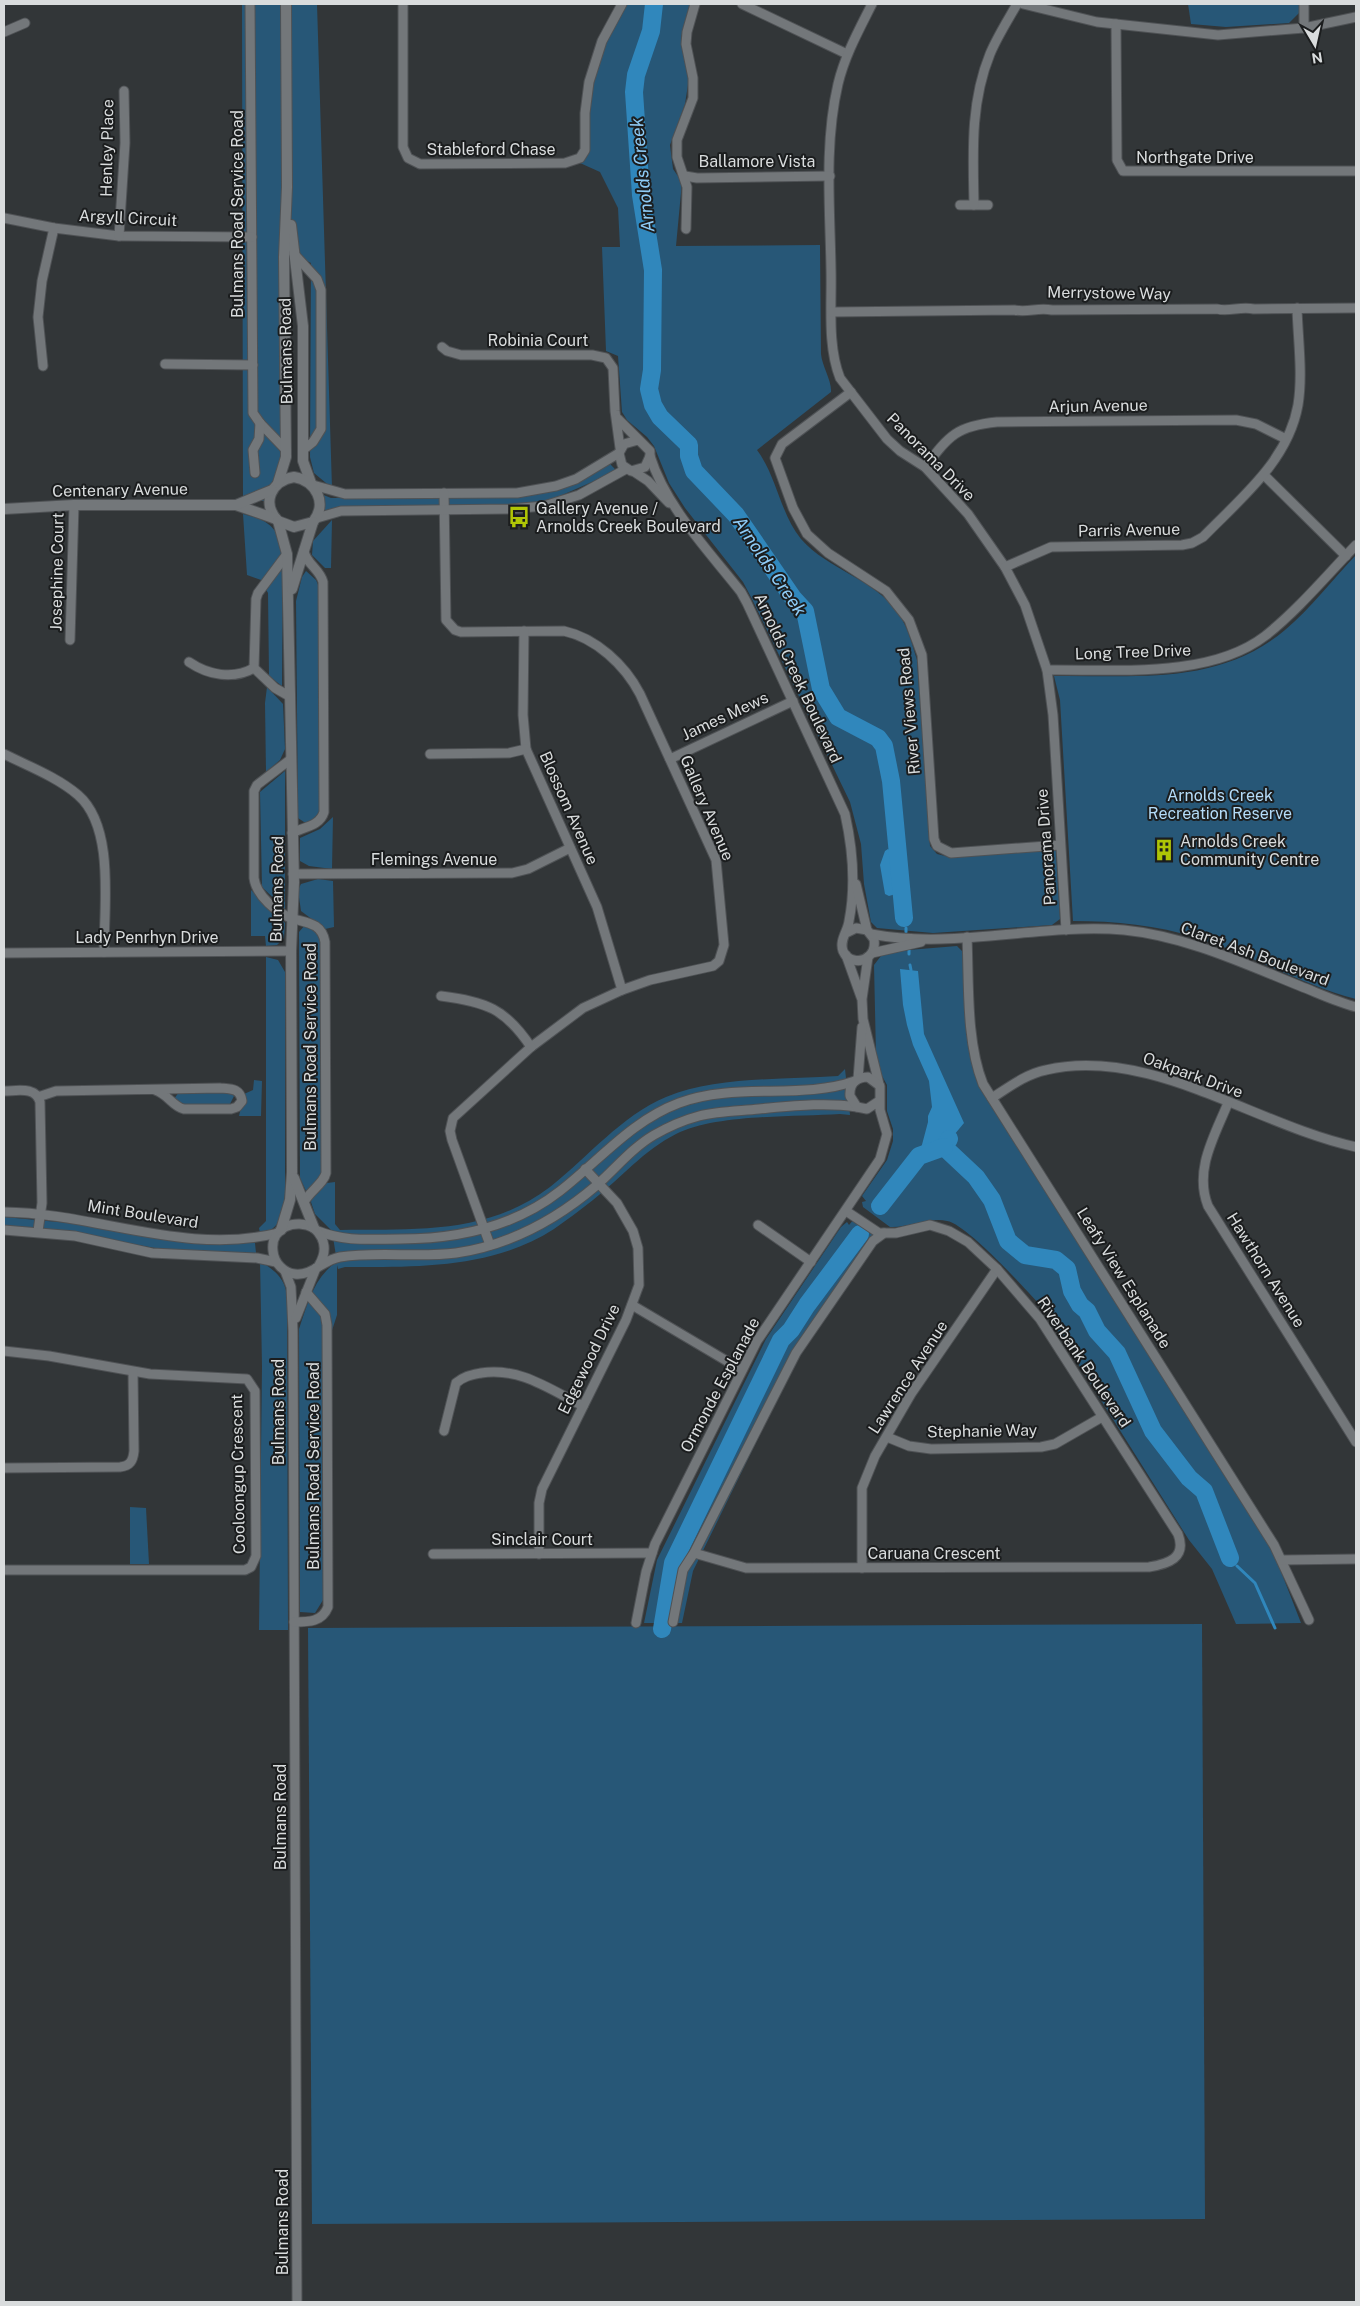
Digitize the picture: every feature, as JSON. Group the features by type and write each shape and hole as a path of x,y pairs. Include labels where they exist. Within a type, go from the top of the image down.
{"street":[{"name":"Bulmans Road Service Road","path":"250,4 254,413 260,423 259,439 253,450 255,473"},
{"name":"Bulmans Road","path":"275,487 285,464 286,450 284,257 287,187 286,4"},
{"name":"Stableford Chase","path":"402,4 403,147 408,158 420,164 565,163 580,158 585,150 585,113 589,82 602,41 622,4"},
{"path":"686,229 688,200 685,176 677,158 678,140 693,98 693,78 686,44 686,32 695,4"},
{"path":"742,4 847,54"},
{"name":"Panorama Drive","path":"873,4 847,54 833,110 830,176 832,312 835,366 840,378 887,439 900,451 925,467 968,514 1005,567 1025,605 1047,670 1053,715 1066,930"},
{"path":"974,205 973,134 978,92 990,54 1017,4"},
{"path":"1023,4 1074,18 1218,35 1304,28 1356,17"},
{"path":"1304,4 1304,28"},
{"path":"4,32 25,23"},
{"name":"Northgate Drive","path":"1116,24 1117,160 1123,171 1356,171"},
{"name":"Henley Place","path":"119,236 125,143 124,91"},
{"name":"Ballamore Vista","path":"685,176 697,178 830,176"},
{"name":"Bulmans Road","path":"287,187 293,254 303,326 302,450 304,469 312,484"},
{"path":"960,205 988,205"},
{"name":"Argyll Circuit","path":"4,218 54,228 119,236 252,237"},
{"path":"43,366 38,317 42,281 54,228"},
{"path":"293,254 317,278 321,290 321,429 319,435 302,450"},
{"name":"Merrystowe Way","path":"832,312 1014,310 1027,312 1040,308 1052,310 1217,309 1228,311 1242,306 1254,308 1356,308"},
{"name":"Parris Avenue","path":"1005,567 1051,547 1182,546 1202,537 1264,475 1278,456 1286,439 1293,422 1300,390 1297,308"},
{"name":"Robinia Court","path":"442,347 447,351 461,355 600,355 606,358 613,368 615,415 620,451"},
{"path":"165,364 253,365"},
{"name":"River Views Road","path":"851,392 782,444 774,458 796,515 808,534 828,553 886,591 901,607 917,637 922,655 934,840 937,846 951,853 1060,845"},
{"path":"615,415 638,440 647,446 650,456 645,467 629,470 560,503 520,509 335,511 294,527 277,520 269,505 275,487 294,477 345,494 517,493 548,488 576,479 620,451 628,440 638,440"},
{"name":"Arjun Avenue","path":"925,467 942,445 957,431 976,424 997,422 1236,420 1256,424 1286,439"},
{"path":"260,423 286,450"},
{"path":"259,439 274,436"},
{"path":"620,451 619,460 629,470"},
{"name":"Arnolds Creek Boulevard","path":"650,456 657,476 679,512 741,592 845,814 850,837 854,874 869,932"},
{"name":"Arnolds Creek Boulevard","path":"629,470 648,481 679,512"},
{"path":"1264,475 1346,556"},
{"path":"312,484 319,501 315,520"},
{"name":"Centenary Avenue","path":"236,505 275,487"},
{"path":"443,510 444,493"},
{"name":"Centenary Avenue","path":"4,509 74,505 236,505 277,520"},
{"name":"Josephine Court","path":"70,640 74,505"},
{"name":"Gallery Avenue","path":"443,510 444,614 448,625 461,632 564,631 593,642 633,681 716,860 720,880 723,953 719,961 704,969 677,972 622,990 583,1008 531,1047 457,1112 450,1125 452,1140 490,1245"},
{"name":"Bulmans Road","path":"277,520 287,554 288,696 293,874 291,951 292,1172 290,1200 279,1231"},
{"name":"Bulmans Road","path":"288,607 295,575 315,520"},
{"name":"Long Tree Drive","path":"1047,670 1176,668 1218,660 1264,637 1356,545"},
{"path":"292,832 314,824 322,817 324,812 323,582 318,571 305,555 304,550"},
{"path":"287,554 258,593 256,599 254,668 275,688 288,696"},
{"name":"Blossom Avenue","path":"524,631 523,715 526,749 602,921 622,990"},
{"path":"189,662 213,674 243,674 254,668"},
{"name":"James Mews","path":"670,758 793,701"},
{"path":"430,754 509,753 526,749"},
{"path":"4,754 76,793 87,803 96,819 101,833 104,854 104,952"},
{"name":"Bulmans Road Service Road","path":"291,759 257,785 254,791 254,834 256,889 277,910 319,928 325,942 326,1173 325,1179 309,1192 304,1202"},
{"name":"Flemings Avenue","path":"293,874 506,874 528,869 570,848"},
{"name":"Arnolds Creek Boulevard","path":"846,933 851,910 854,874"},
{"path":"862,999 842,944 846,933 856,928 869,932 875,945 870,955 862,999 863,1019 857,1080 850,1088 850,1096 859,1108 884,1124"},
{"name":"Claret Ash Boulevard","path":"869,932 933,939 1066,930 1124,930 1189,942 1356,1007"},
{"name":"Leafy View Esplanade","path":"966,937 975,1059 983,1084 1264,1528 1282,1560 1308,1620"},
{"name":"Claret Ash Boulevard","path":"870,955 933,939"},
{"name":"Lady Penrhyn Drive","path":"4,953 291,951"},
{"path":"845,955 861,961 870,955"},
{"path":"441,996 470,1000 496,1009 508,1018 531,1047"},
{"path":"863,1019 880,1086 881,1096 872,1108 818,1104 699,1116 671,1126 631,1152 598,1184 560,1214 535,1229 490,1245 437,1255 350,1256 328,1260 301,1274 285,1271 276,1262 272,1247 279,1231 297,1223 344,1240 425,1239 449,1237 484,1229 519,1216 560,1191 630,1130 661,1111 681,1103 716,1094 833,1087 857,1080 873,1079 880,1086"},
{"name":"Oakpark Drive","path":"992,1098 1038,1072 1091,1065 1119,1066 1148,1072 1295,1130 1356,1147"},
{"path":"38,1097 56,1091 231,1089 239,1093 242,1101 237,1107 231,1109 184,1109 176,1105 164,1092 155,1090"},
{"path":"4,1091 29,1091 38,1097"},
{"path":"38,1097 42,1213 38,1232"},
{"name":"Ormonde Esplanade","path":"636,1623 652,1553 742,1370 766,1327 880,1159 886,1141 879,1101"},
{"name":"Hawthorn Avenue","path":"1228,1103 1202,1172 1204,1194 1208,1206 1356,1442"},
{"name":"Edgewood Drive","path":"539,1554 539,1503 542,1489 632,1305 639,1285 638,1248 625,1215 585,1169"},
{"name":"Bulmans Road","path":"292,1172 316,1229"},
{"path":"846,1210 879,1233 884,1233"},
{"name":"Mint Boulevard","path":"4,1212 42,1213 174,1237 246,1239 279,1231"},
{"path":"758,1225 811,1262"},
{"name":"Riverbank Boulevard","path":"884,1233 896,1233 930,1225 949,1231 968,1242 997,1269 1040,1319 1178,1534 1181,1550 1174,1560"},
{"path":"316,1229 324,1244 325,1251 317,1267"},
{"name":"Mint Boulevard","path":"4,1230 75,1236 152,1253 257,1258 276,1262"},
{"path":"673,1622 683,1570 796,1353 873,1241 884,1233"},
{"name":"Bulmans Road","path":"293,1331 306,1292 317,1267"},
{"name":"Lawrence Avenue","path":"862,1568 862,1488 875,1456 888,1437 911,1394 997,1269"},
{"name":"Bulmans Road","path":"285,1271 292,1293 293,1331 297,2302"},
{"name":"Bulmans Road Service Road","path":"294,1622 315,1620 322,1617 328,1607 327,1325 325,1314 306,1292"},
{"path":"632,1305 742,1370"},
{"name":"Cooloongup Crescent","path":"4,1351 49,1356 133,1372 243,1378 250,1382 255,1392 256,1556 251,1566 238,1570 4,1570"},
{"path":"4,1468 120,1467 128,1465 132,1462 134,1452 133,1372"},
{"path":"444,1430 456,1383 467,1376 512,1372 583,1406"},
{"name":"Stephanie Way","path":"888,1437 909,1446 931,1449 1040,1447 1055,1444 1102,1417"},
{"name":"Caruana Crescent","path":"694,1552 746,1568 1149,1567 1174,1560"},
{"name":"Sinclair Court","path":"432,1554 652,1553"},
{"path":"1282,1560 1356,1559"}],"green space":[{"path":"242,4 317,4 332,488 314,473 310,457 311,263 293,254 287,187 284,451 271,489 264,501 243,498"},
{"path":"627,4 690,4 681,38 689,78 685,104 670,145 673,169 682,182 676,246 820,245 821,354 831,392 757,450 764,461 788,518 801,539 824,559 877,591 898,613 907,630 917,660 930,846 937,854 949,857 1056,849 1060,919 1052,925 933,933 877,928 871,922 864,884 861,844 850,802 751,597 743,582 685,508 669,483 654,446 647,437 627,420 622,412 618,356 606,351 602,247 620,247 618,208 600,172 580,163 587,157 589,93 608,37"},
{"path":"1188,4 1299,4 1299,13 1289,23 1226,27 1191,24"},
{"path":"608,456 611,465 617,471 553,499 531,505 375,507 330,509 321,512 321,494 331,498 499,497 536,494 570,483"},
{"path":"243,514 267,523 283,543 282,686 269,676 268,593 261,580 247,575"},
{"path":"332,520 331,568 325,568 312,555 313,541"},
{"name":"Arnolds Creek Recreation Reserve","path":"1356,555 1356,999 1316,986 1237,952 1182,934 1136,925 1073,921 1060,700 1054,676 1145,676 1175,674 1204,669 1232,661 1259,648 1285,630 1313,603"},
{"path":"306,571 316,580 319,587 320,811 311,822 304,822 298,818 296,601 302,577"},
{"path":"267,687 283,704 285,749 280,760 266,772 265,703"},
{"path":"285,771 285,909 262,887 260,792"},
{"path":"333,817 332,869 309,866 300,861 300,838 320,829"},
{"path":"318,879 333,881 334,927 325,929 301,911 298,890 301,884"},
{"path":"251,890 285,923 284,938 277,945 266,946 265,936 251,936"},
{"path":"305,925 314,930 321,938 323,1172 320,1179 306,1191 300,1178 299,932"},
{"path":"957,946 964,953 972,1059 1273,1551 1301,1623 1236,1624 1212,1569 1189,1540 1043,1308 982,1245 968,1233 947,1221 933,1220 890,1227 863,1207 862,1202 866,1201 862,1196 887,1160 893,1141 893,1129 887,1111 887,1085 881,1074 876,1055 874,965 884,952"},
{"path":"266,957 278,960 285,972 285,1194 282,1213 277,1224 273,1228 260,1233 259,1228 266,1221"},
{"path":"845,1069 850,1115 778,1116 733,1120 712,1123 676,1134 653,1148 603,1192 554,1229 530,1242 505,1252 479,1259 426,1266 345,1267 338,1269 337,1265 337,1315 322,1361 323,1600 315,1613 300,1612 299,1329 308,1301 317,1283 322,1275 337,1262 332,1231 315,1214 311,1202 312,1196 327,1183 335,1182 335,1224 340,1230 423,1229 476,1221 501,1214 526,1203 550,1187 634,1115 666,1097 686,1090 728,1082 838,1076"},
{"path":"254,1080 262,1081 261,1116 239,1116 244,1094 253,1090"},
{"path":"229,1091 234,1096 230,1104 180,1105 174,1099 179,1092"},
{"path":"4,1217 80,1224 177,1241 255,1243 256,1253 172,1251 52,1230 4,1227"},
{"path":"854,1219 873,1229 877,1241 797,1359 693,1571 682,1623 644,1623 657,1560 766,1339 841,1227 847,1222 849,1225"},
{"path":"260,1261 278,1275 284,1284 287,1295 288,1630 259,1630 262,1366"},
{"path":"130,1507 146,1508 149,1564 130,1564"},
{"path":"1202,1624 1205,2219 312,2224 308,1628"}],"shaded area":[{"path":"888,849 892,852 893,850 897,851 901,861 902,872 902,883 899,893 889,896 885,894 880,865 885,851"},
{"path":"900,969 918,971 924,1034 964,1123 944,1147 919,1156 928,1116 932,1107 929,1081 913,1045 907,1025"}],"waterway":[{"name":"Arnolds Creek","path":"654,4 651,31 636,75 634,92 641,195 653,270 652,370 649,389 653,405 660,417 689,445 689,456 694,471 736,515 793,598 805,611 821,689 838,717 878,738 884,746 891,781 904,918"},
{"path":"910,965 911,970"},
{"path":"949,1139 944,1147 976,1177 992,1200 1008,1241 1025,1255 1056,1260 1067,1269 1072,1291 1080,1305 1087,1311 1097,1331 1117,1353 1153,1431 1189,1478 1204,1491 1230,1558"},
{"path":"880,1206 919,1156 944,1147"},
{"path":"662,1629 673,1563 781,1340 791,1330 807,1305 860,1234"},
{"path":"1237,1566 1255,1583 1275,1628"}],"place":[{"name":"Gallery Avenue / Arnolds Creek Boulevard","path":"519,517"},
{"name":"Arnolds Creek Community Centre","path":"1164,850"}]}
